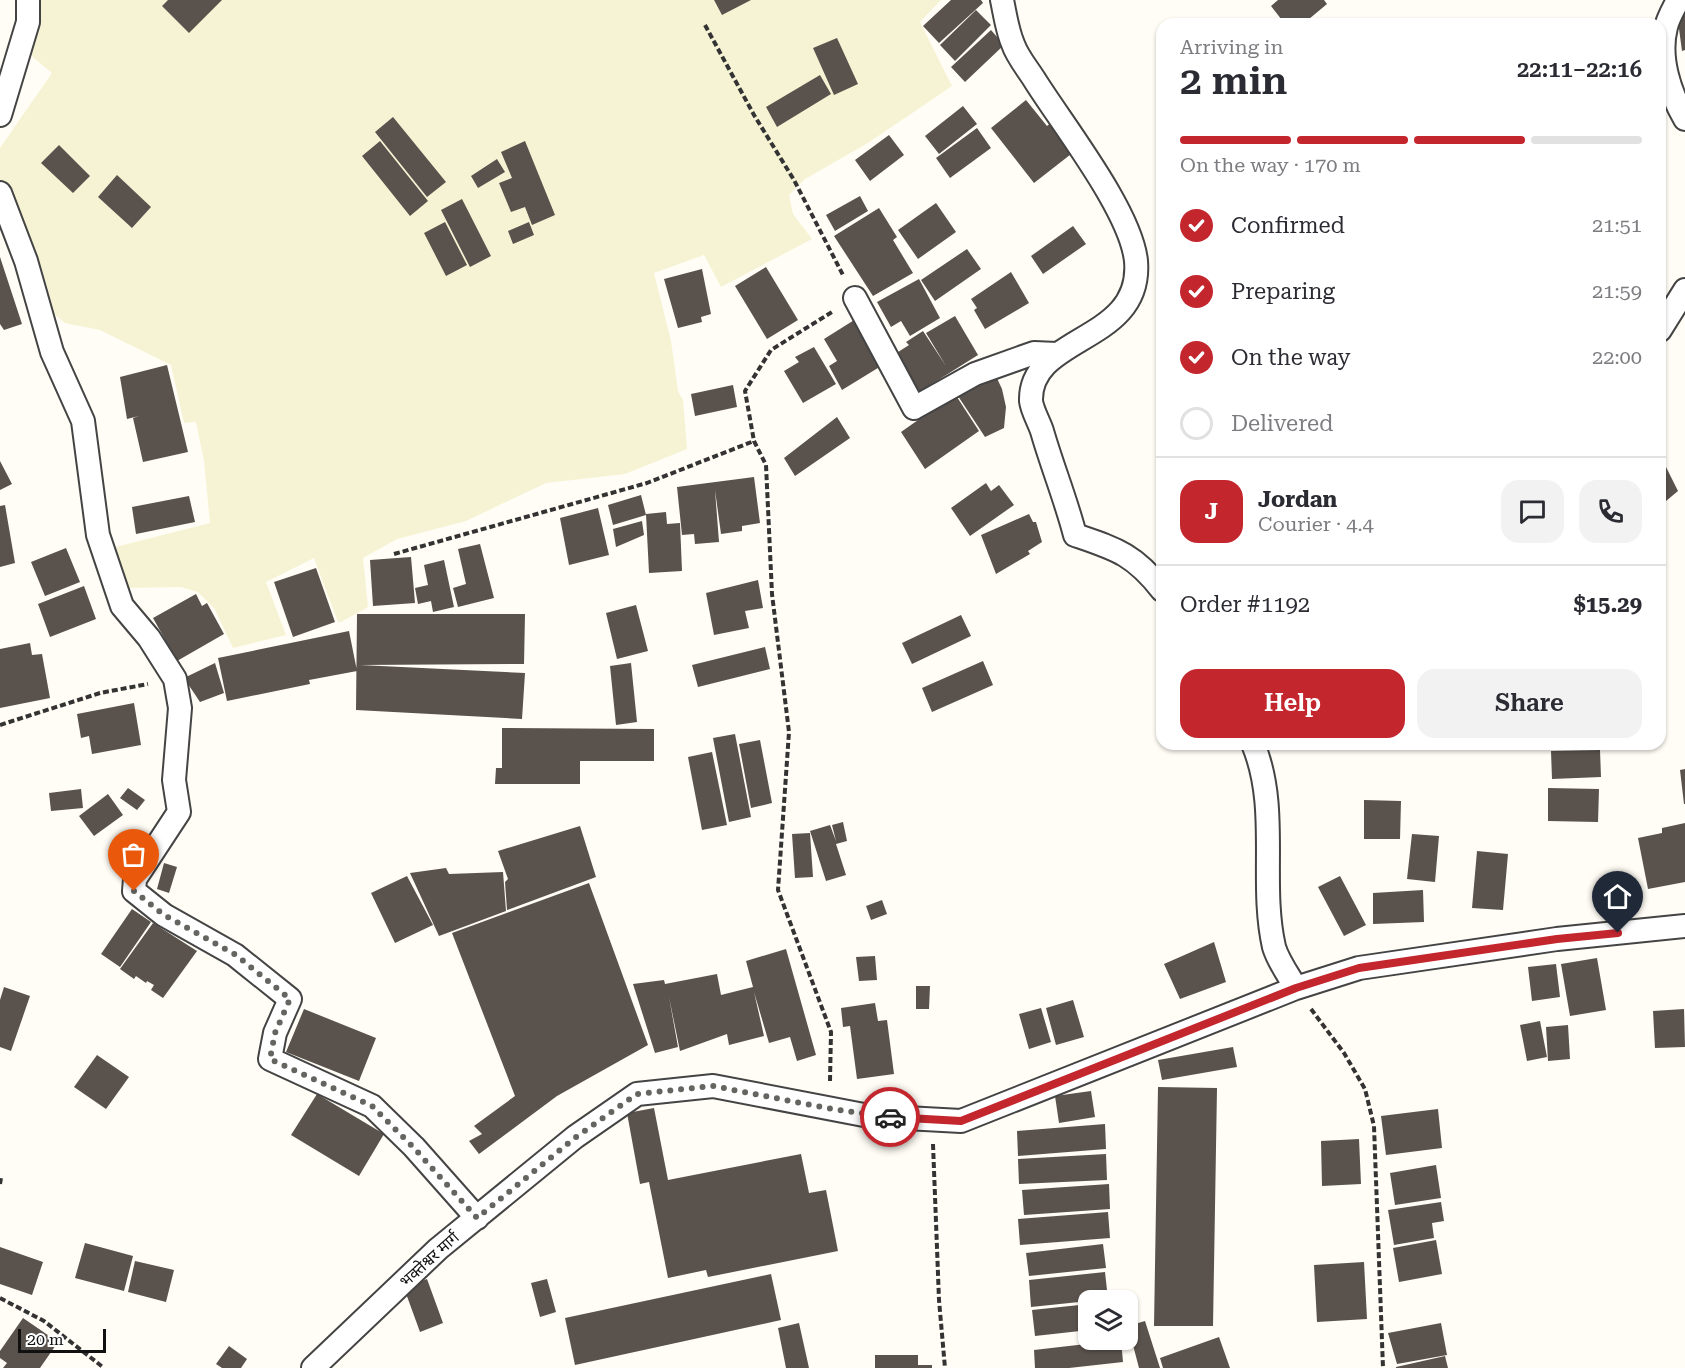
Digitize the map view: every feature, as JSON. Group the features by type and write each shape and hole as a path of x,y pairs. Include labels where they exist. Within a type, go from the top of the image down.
{"street":[{"path":"0,115 28,22 28,0"},
{"path":"1002,0 1013,46 1075,137 1119,214 1130,238 1136,261 1135,279 1124,306 1100,330 1057,354 1037,371 1031,401 1069,510 1075,535 1120,551 1145,567 1156,582"},
{"path":"1666,27 1678,0"},
{"path":"1666,71 1674,99 1685,119"},
{"path":"0,193 26,261 52,352 83,421 98,535 122,606 149,638 175,679 180,708 174,780 179,812 135,879 134,891 164,915 236,955 290,999 275,1033 270,1059 372,1106 414,1148 477,1218"},
{"path":"1666,320 1685,290"},
{"path":"855,298 914,408 984,371 1034,352 1057,354"},
{"path":"1255,750 1263,776 1267,813 1269,901 1275,950 1296,988"},
{"name":"भक्तेश्वर मार्ग","path":"313,1368 438,1249 576,1137 637,1094 713,1086 869,1116 961,1121 1296,988 1359,968 1557,939 1685,926"}],"path":[{"path":"705,25 754,115 794,180 855,298 771,350 745,391 754,441 766,465 772,594 789,732 778,891 831,1032 829,1072 832,1109"},
{"path":"394,554 647,483 754,441"},
{"path":"0,724 100,693 175,679"},
{"path":"1296,988 1344,1053 1365,1089 1374,1126 1383,1368"},
{"path":"932,1119 939,1300 945,1368"},
{"path":"0,1184 1,1178"},
{"path":"0,1298 44,1321 104,1368"}],"shaded area":[{"path":"32,0 941,0 920,22 952,86 868,143 805,179 789,195 793,214 812,239 721,287 704,255 654,273 671,341 678,391 683,400 687,449 625,474 546,483 466,521 397,539 363,558 368,607 341,622 338,622 314,558 266,582 286,635 233,648 214,608 198,592 181,587 123,588 104,550 210,523 204,461 196,422 184,423 171,365 100,330 65,323 48,309 0,189 0,148 52,73 28,53"}],"building":[{"path":"168,0 222,0 189,33 162,6"},
{"path":"714,0 751,0 722,15"},
{"path":"951,0 981,0 983,3 939,43 923,26"},
{"path":"1278,0 1324,0 1327,4 1310,18 1280,18 1271,6"},
{"path":"976,10 991,25 955,61 940,45"},
{"path":"1685,10 1685,50 1682,51 1677,14"},
{"path":"991,30 1004,45 965,82 951,67"},
{"path":"837,38 858,84 834,95 813,48"},
{"path":"820,75 831,94 777,127 766,107"},
{"path":"1026,100 1047,126 1052,122 1075,151 1034,183 991,128"},
{"path":"963,106 977,124 939,154 925,136"},
{"path":"393,117 446,182 427,197 375,132"},
{"path":"977,128 991,148 950,178 936,158"},
{"path":"889,135 904,155 870,181 855,160"},
{"path":"380,141 428,201 410,216 362,156"},
{"path":"525,141 555,215 532,225 525,207 511,212 499,183 512,178 501,152"},
{"path":"59,145 90,176 73,193 41,163"},
{"path":"497,159 505,172 478,188 471,176"},
{"path":"117,175 151,207 132,228 98,197"},
{"path":"860,196 868,211 835,231 826,215"},
{"path":"462,199 491,256 470,267 441,210"},
{"path":"936,203 956,232 918,259 898,230"},
{"path":"879,208 897,237 893,240 913,273 873,296 834,236"},
{"path":"445,222 467,265 446,276 424,233"},
{"path":"529,222 534,235 513,244 508,231"},
{"path":"1073,226 1086,244 1043,274 1031,256"},
{"path":"967,249 981,269 935,301 921,280"},
{"path":"0,257 22,324 4,330 0,324"},
{"path":"766,267 798,320 767,339 735,286"},
{"path":"702,269 711,314 701,317 702,322 678,328 664,279"},
{"path":"1011,272 1029,303 985,329 974,310 977,308 971,299"},
{"path":"919,279 940,318 910,336 901,321 891,327 877,302"},
{"path":"955,316 978,355 919,392 895,354 909,345 906,342 923,331 946,366 926,333"},
{"path":"859,317 886,363 842,390 829,366 837,361 824,339"},
{"path":"814,347 836,384 803,403 784,371 799,362 795,357"},
{"path":"167,365 188,452 143,462 133,418 139,416 127,419 120,377"},
{"path":"995,374 1002,389 1006,407 1004,428 985,437 956,393"},
{"path":"733,385 737,407 695,416 691,394"},
{"path":"955,394 979,431 925,469 901,432"},
{"path":"837,417 850,438 795,476 784,458"},
{"path":"0,461 12,484 0,490"},
{"path":"1666,467 1678,491 1666,501"},
{"path":"754,477 760,523 742,526 742,531 721,534 715,490 719,542 695,544 694,534 682,535 677,487"},
{"path":"986,483 991,491 999,485 1014,505 970,536 951,508"},
{"path":"641,495 646,515 613,525 608,505"},
{"path":"189,496 195,522 136,534 132,507"},
{"path":"5,505 15,563 0,567 0,506"},
{"path":"598,508 609,555 569,565 560,518"},
{"path":"666,512 667,524 680,523 682,571 649,573 646,514"},
{"path":"1029,514 1033,522 1036,522 1042,542 1028,551 1030,554 996,574 981,535"},
{"path":"642,521 644,535 616,547 613,529"},
{"path":"480,544 494,598 458,607 453,588 466,584 458,549"},
{"path":"66,548 80,582 45,596 31,562"},
{"path":"411,557 415,603 373,606 370,560"},
{"path":"444,560 454,607 433,612 431,601 418,604 415,588 428,585 424,565"},
{"path":"316,568 335,622 293,637 274,582"},
{"path":"758,580 763,608 745,611 749,628 714,635 706,593"},
{"path":"84,586 96,619 50,637 38,604"},
{"path":"196,594 202,606 207,603 224,634 177,661 153,618"},
{"path":"636,605 648,651 617,659 606,613"},
{"path":"357,614 525,614 524,664 360,665 525,673 522,719 356,710"},
{"path":"961,615 971,636 912,664 902,643"},
{"path":"349,631 357,671 309,680 310,684 227,701 218,658"},
{"path":"30,643 32,655 42,654 50,698 0,708 0,649"},
{"path":"765,647 770,669 698,687 692,665"},
{"path":"983,661 993,685 932,712 922,688"},
{"path":"215,663 224,693 200,702 184,678"},
{"path":"631,663 637,722 616,725 610,666"},
{"path":"134,703 141,745 92,754 89,736 81,738 77,714"},
{"path":"502,728 654,729 654,761 580,761 580,784 495,784 496,768 502,768"},
{"path":"735,734 751,817 729,822 713,738"},
{"path":"760,740 772,803 751,808 739,744"},
{"path":"1600,750 1601,777 1552,779 1551,751"},
{"path":"712,752 727,825 702,830 688,757"},
{"path":"1685,769 1685,804 1684,804 1680,770"},
{"path":"128,788 145,800 137,810 120,798"},
{"path":"1548,788 1599,789 1598,822 1548,821"},
{"path":"81,789 83,808 51,811 49,793"},
{"path":"108,794 123,815 94,836 79,816"},
{"path":"1364,800 1401,801 1400,839 1364,839"},
{"path":"843,822 847,841 836,844 846,875 826,881 810,831 830,825 836,841 832,825"},
{"path":"1685,823 1685,882 1648,889 1638,838 1662,833 1662,828"},
{"path":"580,826 596,877 507,910 505,882 508,879 498,851"},
{"path":"810,833 813,877 795,878 792,834"},
{"path":"1412,834 1439,836 1435,882 1407,879"},
{"path":"1477,851 1508,854 1503,910 1472,908"},
{"path":"164,863 177,867 169,893 157,889"},
{"path":"446,868 449,874 503,872 506,911 439,936 410,873"},
{"path":"407,876 433,925 395,943 371,893"},
{"path":"1340,876 1366,925 1344,936 1318,887"},
{"path":"589,883 648,1045 557,1096 479,1154 469,1141 482,1134 474,1126 515,1096 452,933"},
{"path":"1423,890 1424,922 1373,924 1373,893"},
{"path":"882,900 887,914 871,920 866,906"},
{"path":"132,909 151,922 120,967 101,954"},
{"path":"153,923 197,951 163,998 151,990 154,985 136,976 134,979 120,969"},
{"path":"1214,942 1226,982 1180,999 1164,964"},
{"path":"786,949 816,1055 797,1061 790,1037 769,1043 754,992 764,1036 729,1045 727,1034 680,1051 669,997 678,1047 655,1053 633,984 664,980 665,984 717,974 721,995 753,987 746,961"},
{"path":"875,956 877,980 859,981 856,957"},
{"path":"1597,958 1606,1010 1570,1016 1561,964"},
{"path":"1556,964 1560,997 1532,1001 1528,967"},
{"path":"916,986 930,986 929,1009 916,1009"},
{"path":"4,987 30,996 11,1051 0,1047 0,1000"},
{"path":"1073,1000 1084,1037 1056,1045 1046,1008"},
{"path":"875,1003 878,1021 887,1020 894,1074 857,1079 850,1026 843,1027 841,1008"},
{"path":"1041,1008 1051,1042 1029,1049 1019,1014"},
{"path":"304,1009 376,1038 359,1081 286,1052"},
{"path":"1684,1009 1685,1047 1655,1048 1653,1011"},
{"path":"1540,1021 1547,1057 1527,1061 1520,1025"},
{"path":"1568,1025 1570,1059 1548,1061 1546,1027"},
{"path":"1233,1047 1237,1067 1162,1080 1158,1060"},
{"path":"97,1055 129,1077 106,1109 74,1087"},
{"path":"1158,1087 1217,1088 1213,1326 1154,1326"},
{"path":"1091,1091 1095,1117 1059,1123 1055,1096"},
{"path":"317,1094 384,1134 359,1176 291,1135"},
{"path":"654,1108 668,1180 801,1154 809,1193 826,1190 838,1251 708,1277 706,1270 668,1278 649,1182 640,1184 627,1113"},
{"path":"1438,1109 1442,1148 1386,1155 1381,1116"},
{"path":"1105,1124 1106,1149 1018,1156 1017,1131"},
{"path":"1359,1139 1361,1184 1322,1186 1321,1141"},
{"path":"1106,1154 1107,1180 1019,1184 1018,1159"},
{"path":"1436,1165 1441,1198 1395,1205 1390,1173"},
{"path":"1109,1184 1110,1209 1024,1215 1022,1190"},
{"path":"1441,1202 1444,1221 1432,1223 1434,1238 1394,1245 1388,1210"},
{"path":"1108,1212 1110,1238 1020,1245 1018,1219"},
{"path":"1436,1240 1442,1274 1399,1282 1393,1248"},
{"path":"85,1243 133,1256 124,1291 75,1278"},
{"path":"1103,1244 1106,1268 1029,1276 1026,1253"},
{"path":"0,1247 43,1262 32,1295 0,1284"},
{"path":"135,1261 174,1270 166,1302 128,1292"},
{"path":"1364,1262 1367,1319 1317,1322 1314,1265"},
{"path":"1105,1272 1107,1290 1078,1290 1078,1302 1031,1307 1029,1280"},
{"path":"771,1274 781,1320 575,1365 565,1318"},
{"path":"427,1279 443,1323 420,1332 404,1288"},
{"path":"547,1279 556,1312 540,1317 531,1283"},
{"path":"1078,1305 1078,1331 1035,1336 1032,1310"},
{"path":"23,1318 58,1342 40,1368 3,1368 7,1363 0,1358 0,1351"},
{"path":"1145,1321 1160,1368 1139,1368 1134,1350 1138,1350 1138,1323"},
{"path":"799,1323 809,1368 786,1368 778,1328"},
{"path":"1441,1323 1447,1355 1397,1364 1388,1333"},
{"path":"1219,1337 1230,1368 1163,1368 1160,1358"},
{"path":"1078,1345 1078,1350 1122,1350 1123,1362 1069,1368 1035,1368 1034,1350"},
{"path":"229,1346 247,1359 241,1368 222,1368 216,1364"},
{"path":"875,1355 918,1355 918,1365 932,1365 932,1368 875,1368"},
{"path":"1445,1356 1448,1368 1396,1368 1396,1367"}],"way so far":[{"path":"134,891 164,915 236,955 290,999 275,1033 270,1059 295,1073 372,1106 414,1148 477,1218 576,1137 637,1094 713,1086 869,1116 890,1117"}],"route":[{"path":"890,1117 961,1121 1296,988 1359,968 1557,939 1618,933"}]}
